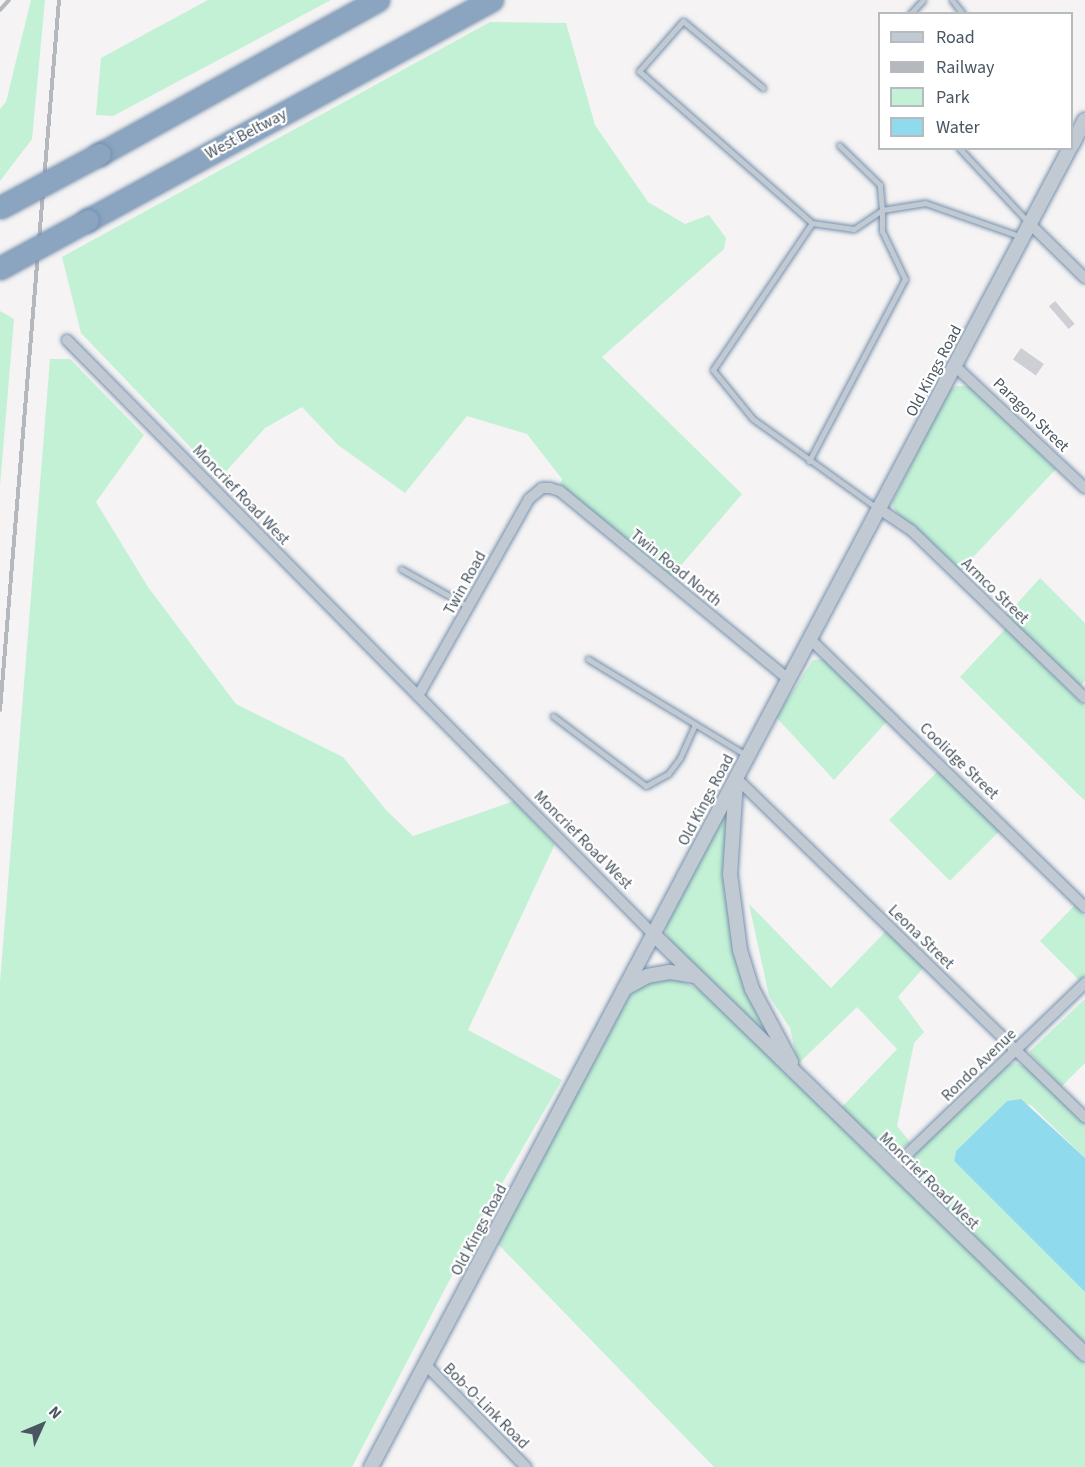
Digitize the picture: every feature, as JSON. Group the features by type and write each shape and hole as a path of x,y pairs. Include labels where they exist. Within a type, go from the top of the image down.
{"highway":[{"path":"1,208 378,0"},
{"name":"West Beltway","path":"0,268 492,0"}],"street":[{"name":"Old Kings Road","path":"1073,143 1085,120"},
{"name":"Old Kings Road","path":"371,1467 735,778 881,510 1069,150"},
{"path":"1030,224 1085,278"},
{"name":"Moncrief Road West","path":"67,340 653,934 1085,1354"},
{"name":"Paragon Street","path":"955,366 1085,488"},
{"name":"Twin Road","path":"418,696 529,499 542,488"},
{"name":"Twin Road North","path":"542,488 560,491 788,679"},
{"name":"Armco Street","path":"881,510 912,531 1085,699"},
{"name":"Coolidge Street","path":"810,639 1085,906"},
{"path":"735,778 730,874 740,950 771,1029 803,1082"},
{"name":"Leona Street","path":"735,778 1085,1117"},
{"path":"624,989 647,976 670,972 696,976"},
{"name":"Rondo Avenue","path":"893,1168 1085,982"},
{"name":"Bob-O-Link Road","path":"426,1365 526,1467"}],"lane":[{"path":"912,12 923,0"},
{"path":"952,0 961,12"},
{"path":"762,88 683,21 639,71 812,223 854,229 882,210 925,203 1023,237"},
{"path":"809,461 905,279 882,231 880,185 839,145"},
{"path":"961,150 1030,224"},
{"path":"812,223 713,370 753,419 881,510"},
{"path":"401,569 469,607"},
{"path":"588,658 748,756"},
{"path":"552,716 646,786 668,774 680,758 695,724"}],"green space":[{"path":"31,0 45,0 32,139 0,181 0,109 6,102"},
{"path":"208,0 331,0 113,116 96,115 101,58"},
{"path":"490,22 566,23 595,125 648,202 685,224 709,215 726,238 724,249 602,357 742,494 671,577 560,485 562,479 527,434 467,416 405,493 338,445 302,407 265,428 220,478 81,333 62,257"},
{"path":"0,311 14,319 0,486"},
{"path":"50,359 70,359 144,435 96,502 148,587 236,704 343,757 386,810 413,836 514,801 555,844 468,1030 562,1080 482,1218 352,1467 0,1467 0,983"},
{"path":"957,386 968,386 979,392 1056,469 960,571 896,512 892,503 948,390"},
{"path":"1040,578 1085,623 1085,681 1079,687 1006,616"},
{"path":"1006,628 1085,707 1085,801 960,677"},
{"path":"824,659 888,720 834,780 776,717 813,660"},
{"path":"940,769 1001,830 950,881 889,820"},
{"path":"728,808 725,877 770,1041 669,941 666,932 666,921"},
{"path":"749,904 831,988 887,930 924,967 898,997 924,1032 914,1043 897,1126 911,1143 894,1152 885,1151 841,1108 897,1049 857,1007 798,1064 790,1028 769,996"},
{"path":"1075,905 1085,916 1085,976 1080,981 1040,941"},
{"path":"665,979 682,981 702,991 1085,1364 1085,1467 714,1467 497,1243 628,997 643,985"},
{"path":"1085,999 1085,1063 1061,1087 1029,1052"},
{"path":"1014,1063 1025,1066 1085,1122 1085,1158 1031,1105 1007,1101 956,1151 954,1161 1085,1292 1085,1347 909,1171 914,1154 1007,1065"}],"water":[{"path":"1021,1099 1085,1158 1085,1292 954,1161 956,1151 1007,1101"}],"building":[{"path":"1055,301 1075,324 1069,329 1049,306"},
{"path":"1021,348 1044,364 1036,376 1013,359"}],"railway":[{"path":"0,10 9,0"},
{"path":"0,710 59,0"}]}
